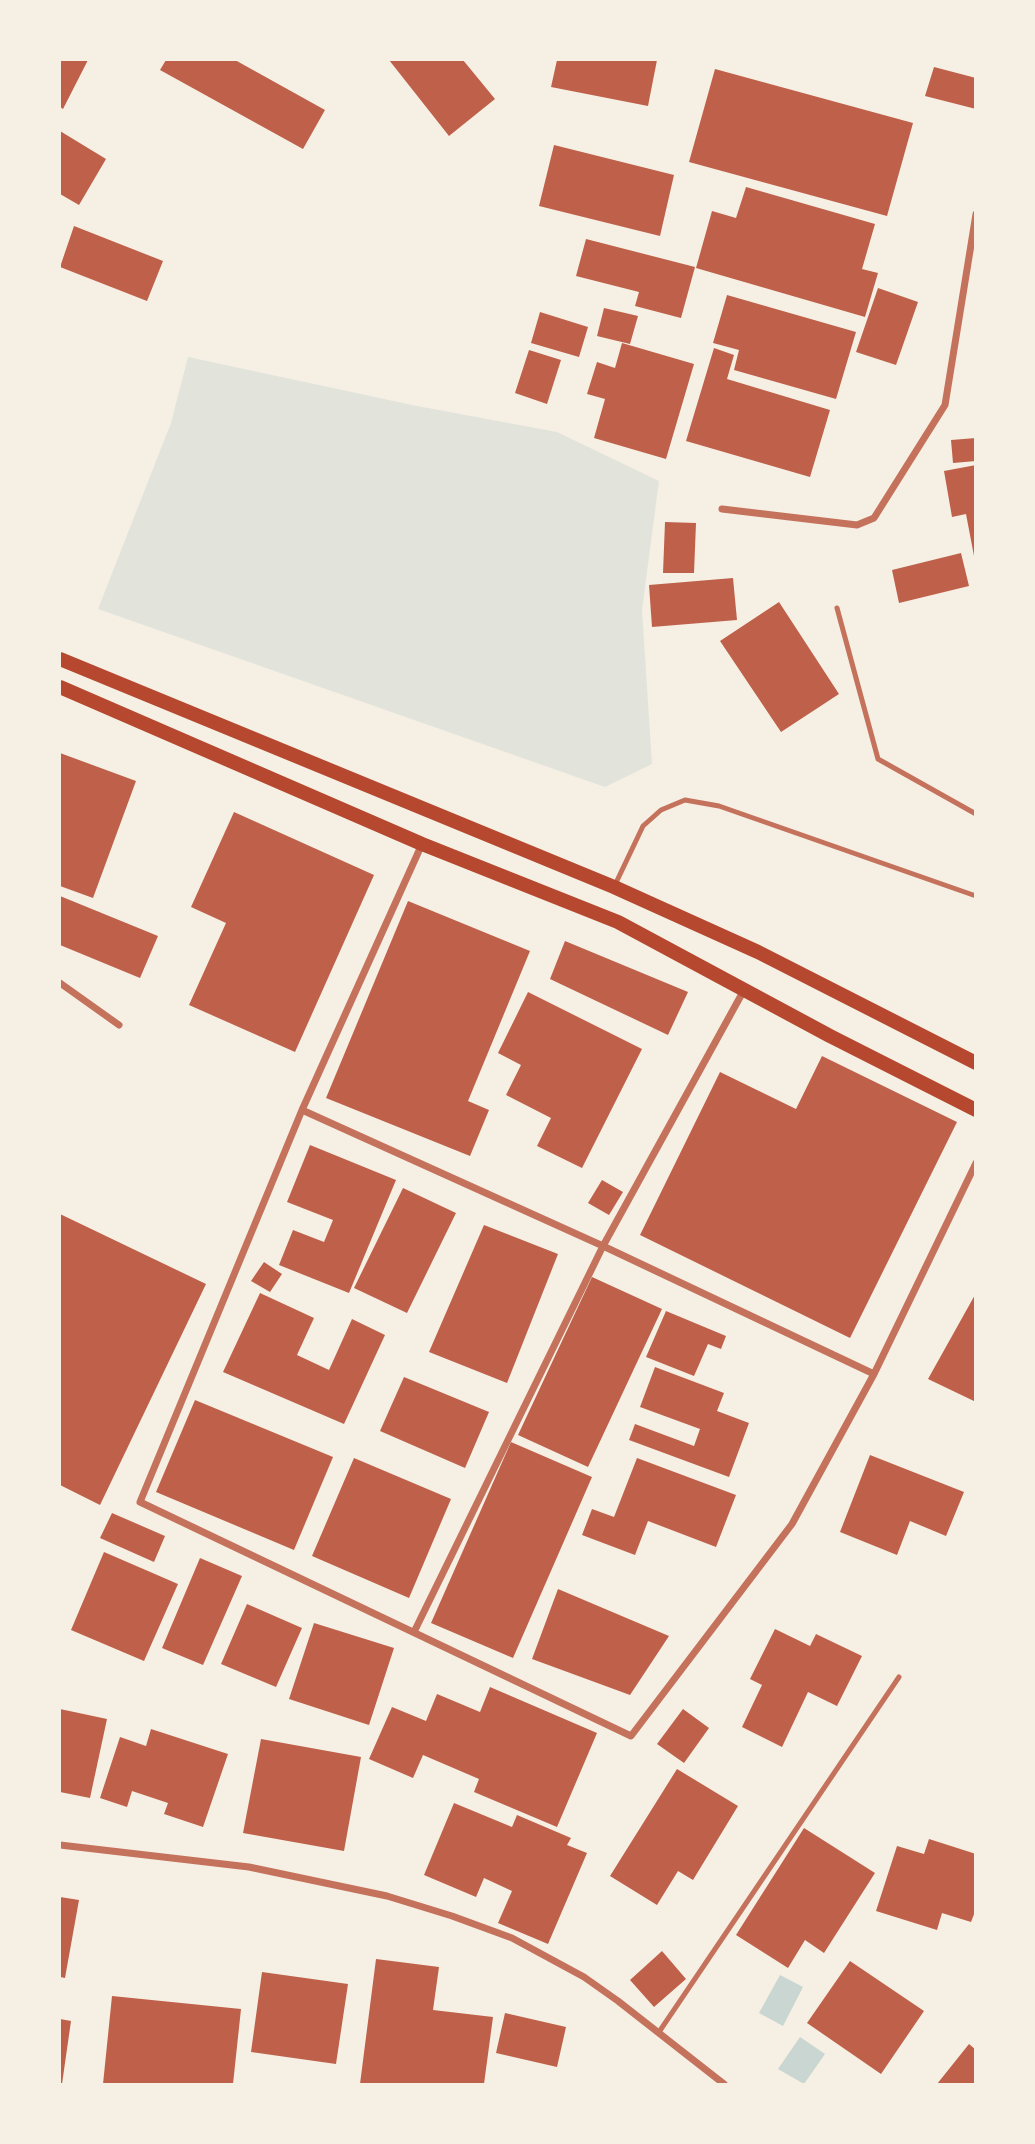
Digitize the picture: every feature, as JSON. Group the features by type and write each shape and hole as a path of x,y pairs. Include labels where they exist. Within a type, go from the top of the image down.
{"main road":[{"path":"60,659 614,887 758,952 975,1063"},
{"path":"60,687 422,844 618,922 975,1110"}],"street":[{"path":"722,509 857,526 874,518 945,405 975,214"},
{"path":"422,844 302,1110 139,1502 631,1736 792,1524 874,1374 975,1163"},
{"path":"60,983 119,1026"},
{"path":"414,1632 603,1246 744,990"},
{"path":"302,1110 603,1246 874,1374"},
{"path":"60,1845 249,1867 375,1893 452,1916 512,1938 573,1971 618,2001 724,2084"}],"lane":[{"path":"837,608 878,759 975,814"},
{"path":"614,887 643,826 661,810 685,800 719,806 975,896"},
{"path":"659,2032 899,1677"}],"shaded area":[{"path":"188,357 417,406 557,432 659,481 642,610 652,764 605,787 98,609 171,423"},
{"path":"780,1975 803,1987 783,2026 759,2013"},
{"path":"800,2037 825,2054 804,2084 778,2069"}],"building":[{"path":"60,60 88,60 63,109 60,107"},
{"path":"166,60 235,60 325,110 303,149 160,70"},
{"path":"389,60 463,60 495,99 449,136"},
{"path":"557,60 657,60 648,106 551,87"},
{"path":"934,67 976,78 976,109 925,96"},
{"path":"715,69 913,123 887,216 689,162"},
{"path":"60,131 106,159 79,205 60,194"},
{"path":"554,145 674,175 660,236 539,206"},
{"path":"746,187 875,224 862,269 878,273 865,317 696,268 712,211 736,218"},
{"path":"74,226 163,261 147,301 60,267"},
{"path":"586,239 695,267 681,318 635,306 639,292 576,276"},
{"path":"878,288 918,302 896,365 856,352"},
{"path":"727,295 856,332 836,399 734,370 739,350 713,343"},
{"path":"604,308 638,316 630,344 597,336"},
{"path":"540,312 588,327 579,357 531,343"},
{"path":"622,343 694,364 666,459 594,438 605,399 587,394 597,362 615,368"},
{"path":"714,348 734,355 727,379 830,410 810,477 686,441"},
{"path":"529,350 561,360 547,404 515,393"},
{"path":"976,438 976,461 953,463 951,440"},
{"path":"976,465 974,556 966,514 952,517 944,471"},
{"path":"665,522 696,523 694,573 663,573"},
{"path":"961,553 969,586 899,603 892,570"},
{"path":"733,578 737,620 652,627 649,585"},
{"path":"779,602 839,694 781,732 720,641"},
{"path":"60,753 136,781 93,898 60,886"},
{"path":"234,812 374,875 295,1052 189,1005 226,923 191,907"},
{"path":"60,896 158,936 140,978 60,945"},
{"path":"408,901 530,951 468,1101 489,1110 470,1156 326,1098"},
{"path":"565,941 688,992 668,1035 550,979"},
{"path":"528,992 642,1049 582,1168 537,1146 551,1118 506,1095 521,1065 498,1053"},
{"path":"822,1056 957,1122 850,1338 640,1235 720,1072 796,1109"},
{"path":"310,1145 396,1180 349,1293 279,1265 293,1230 324,1242 333,1220 287,1202"},
{"path":"602,1180 623,1192 609,1215 588,1203"},
{"path":"403,1188 456,1213 407,1313 354,1288"},
{"path":"60,1214 206,1284 100,1505 60,1485"},
{"path":"484,1225 558,1254 507,1383 429,1352"},
{"path":"264,1262 282,1274 270,1292 251,1281"},
{"path":"592,1277 662,1309 588,1467 518,1435"},
{"path":"260,1293 314,1318 297,1355 329,1370 352,1319 385,1335 344,1424 223,1372"},
{"path":"976,1293 976,1402 928,1379"},
{"path":"666,1311 726,1336 721,1349 708,1344 694,1376 646,1357"},
{"path":"655,1367 724,1393 717,1411 749,1423 729,1477 629,1440 635,1424 694,1446 700,1429 640,1407"},
{"path":"404,1377 489,1412 465,1468 380,1431"},
{"path":"195,1400 333,1457 294,1550 156,1492"},
{"path":"511,1442 592,1477 513,1658 431,1623"},
{"path":"870,1455 964,1492 946,1536 910,1521 897,1555 840,1532"},
{"path":"354,1458 451,1499 409,1598 312,1556"},
{"path":"637,1458 736,1495 716,1547 648,1521 635,1555 582,1535 592,1509 614,1517"},
{"path":"112,1513 165,1536 154,1562 100,1538"},
{"path":"104,1552 178,1584 144,1661 71,1630"},
{"path":"200,1558 242,1576 203,1665 162,1648"},
{"path":"558,1589 669,1636 630,1695 532,1659"},
{"path":"247,1604 302,1628 276,1687 221,1664"},
{"path":"314,1623 394,1648 369,1725 289,1699"},
{"path":"775,1629 810,1646 816,1634 862,1656 837,1706 808,1692 782,1747 742,1727 762,1685 750,1679"},
{"path":"490,1687 597,1733 557,1827 474,1792 479,1779 423,1755 413,1778 369,1759 392,1707 426,1721 437,1694 480,1712"},
{"path":"60,1709 107,1719 90,1798 60,1792"},
{"path":"683,1709 709,1728 684,1763 657,1744"},
{"path":"151,1729 228,1754 203,1827 164,1814 168,1803 132,1791 127,1807 100,1798 120,1737 146,1746"},
{"path":"261,1739 361,1757 344,1851 243,1833"},
{"path":"677,1769 738,1806 693,1880 678,1871 657,1905 610,1876"},
{"path":"454,1803 512,1827 517,1815 571,1838 567,1845 587,1853 548,1944 498,1923 512,1891 484,1878 476,1897 424,1875"},
{"path":"804,1828 875,1873 824,1953 805,1940 788,1968 736,1935"},
{"path":"929,1839 976,1854 976,1909 971,1922 942,1913 937,1930 876,1911 897,1846 924,1854"},
{"path":"60,1897 79,1900 65,1978 60,1977"},
{"path":"662,1951 686,1979 654,2007 630,1980"},
{"path":"376,1959 439,1967 433,2010 493,2017 484,2084 360,2084"},
{"path":"850,1961 924,2011 881,2074 807,2023"},
{"path":"262,1972 348,1984 336,2064 251,2052"},
{"path":"112,1996 241,2009 233,2084 103,2084"},
{"path":"505,2013 566,2027 557,2067 496,2053"},
{"path":"60,2019 71,2021 62,2084 60,2084"},
{"path":"969,2044 976,2050 976,2084 937,2084"}]}
